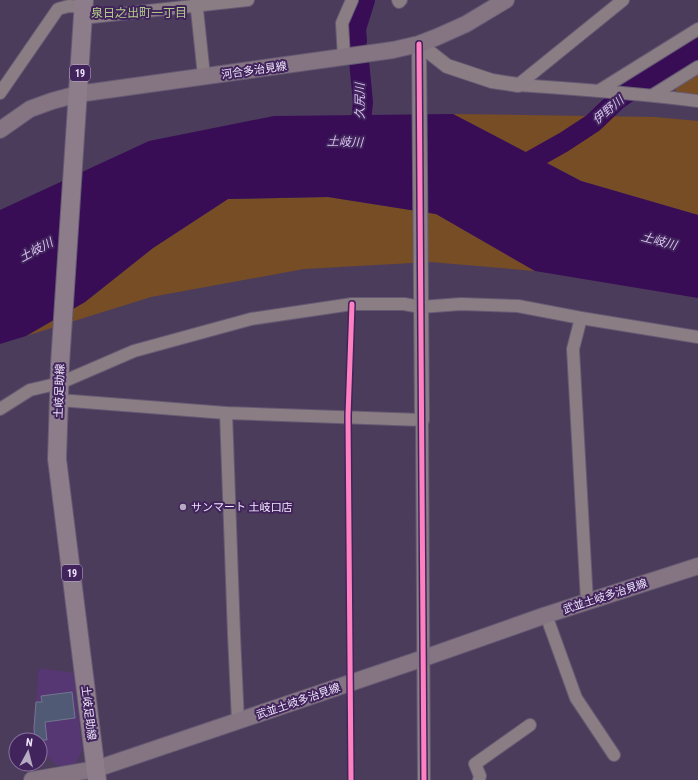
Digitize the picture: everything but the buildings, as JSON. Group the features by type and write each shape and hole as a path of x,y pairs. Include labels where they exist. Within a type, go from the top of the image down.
{"main road":[{"name":"河合多治見線","path":"0,130 30,109 78,94 344,58 419,44 466,24 506,0"},
{"name":"土岐足助線","path":"84,8 60,364 57,458 97,774"},
{"name":"武並土岐多治見線","path":"32,780 97,774 238,721 546,615 697,570"}],"street":[{"path":"0,93 58,9 69,6 84,8 248,0"},
{"path":"344,58 342,23 352,0"},
{"path":"518,85 623,0"},
{"path":"196,2 204,76"},
{"path":"600,90 698,29"},
{"path":"419,44 424,780"},
{"path":"419,44 447,66 492,81 518,85 653,95 698,101"},
{"path":"653,95 698,67"},
{"path":"59,391 134,351 251,319 352,304 421,303 518,306 698,337"},
{"path":"581,318 573,349 587,602"},
{"path":"0,409 30,390 59,391 226,413 422,420"},
{"path":"226,413 238,721"},
{"path":"546,615 576,698 614,755"},
{"path":"479,780 480,776 474,764 530,725"}],"shaded area":[{"path":"698,71 698,96 675,93 677,85"},
{"path":"453,114 655,117 698,121 698,215 581,181"},
{"path":"328,197 436,214 535,271 430,262 304,269 151,297 26,336 85,302 153,248 228,199"},
{"path":"39,668 73,673 82,750 74,767 62,769 48,758 48,732 33,732"}],"water":[{"name":"土岐川","path":"453,114 581,181 698,215 698,298 535,271 436,214 328,197 228,199 153,248 85,302 26,336 0,344 0,210 149,141 274,116"}],"waterway":[{"name":"久尻川","path":"357,41 356,29 365,0"},
{"name":"伊野川","path":"516,169 564,142 593,123 617,100 698,48"},
{"name":"久尻川","path":"359,61 363,102 359,141"}],"cycle path":[{"path":"419,44 424,780"},
{"path":"351,780 348,416 352,304"}],"place":[{"name":"サンマート 土岐口店","path":"183,507"}],"district":[{"name":"泉日之出町一丁目","path":"139,13"}]}
